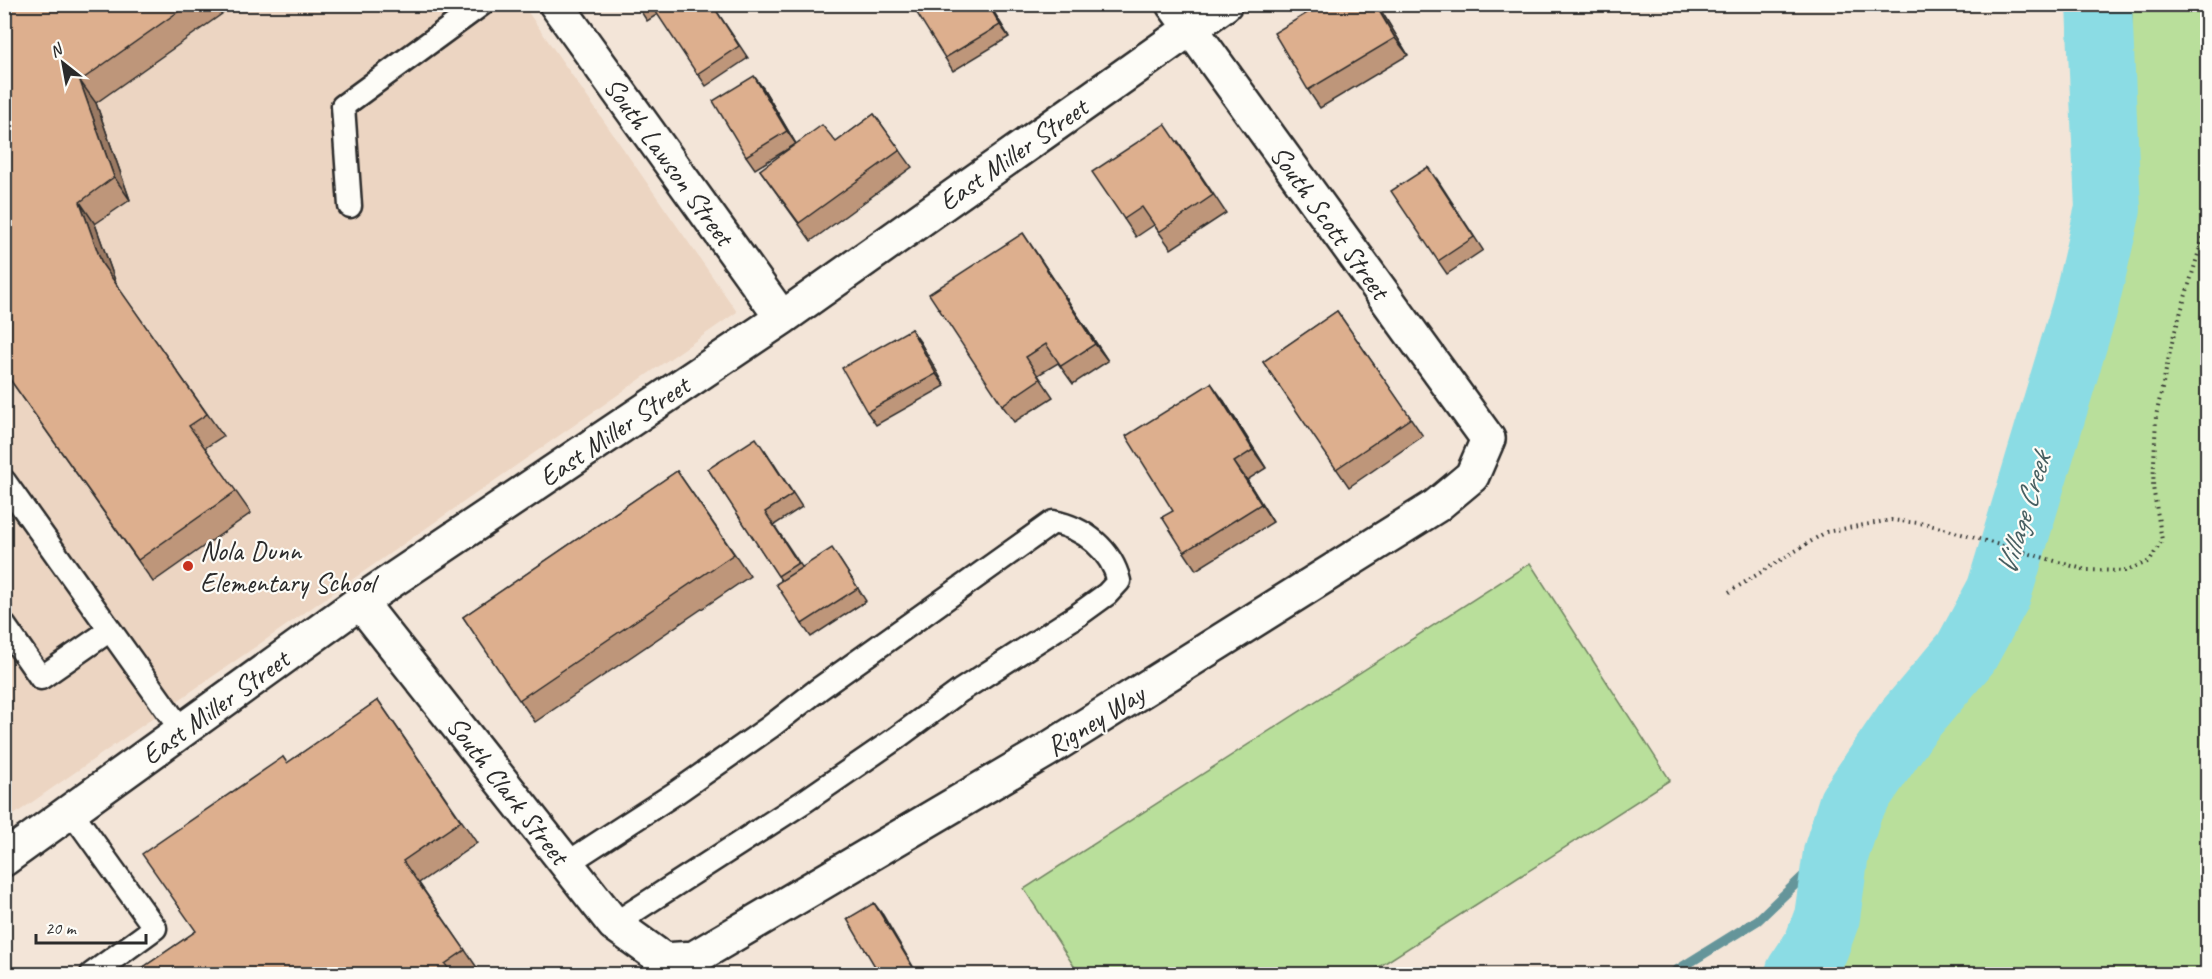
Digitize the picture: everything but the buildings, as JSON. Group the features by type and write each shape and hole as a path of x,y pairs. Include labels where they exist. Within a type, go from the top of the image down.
{"street":[{"name":"South Lawson Street","path":"556,4 782,318"},
{"name":"East Miller Street","path":"4,859 360,602 782,318 1181,17 1226,4"},
{"name":"South Scott Street","path":"1181,17 1488,439"},
{"name":"Rigney Way","path":"671,959 694,958 1047,750 1436,506 1472,476 1488,439"},
{"name":"South Clark Street","path":"360,602 614,924 664,960 671,959"}],"lane":[{"path":"350,206 343,106 482,4"},
{"path":"4,481 182,731"},
{"path":"566,864 677,792 770,727 819,689 1053,522 1068,525 1100,546 1115,567 1119,581 1107,594 960,691 805,801 614,924"},
{"path":"4,625 41,678 110,630"},
{"path":"71,811 155,928 92,975"}],"path":[{"path":"1729,592 1826,532 1891,520 1927,524 2086,570 2125,571 2150,561 2162,540 2153,487 2156,416 2173,338 2208,221"}],"shaded area":[{"name":"Nola Dunn Elementary School","path":"5,5 523,5 737,312 5,821"}],"green space":[{"path":"2132,5 2207,5 2207,974 1828,974 1868,803 2011,613 2127,226"},
{"path":"1530,563 1670,780 1368,974 1079,974 1024,889"}],"waterway":[{"name":"Village Creek","path":"1798,974 1816,947 1827,917 1836,853 1851,805 1906,724 1966,653 1999,592 2085,307 2108,209 2099,4"},
{"path":"1671,974 1758,920 1814,866 1836,853"}],"place":[{"name":"Nola Dunn Elementary School","path":"188,566"}]}
